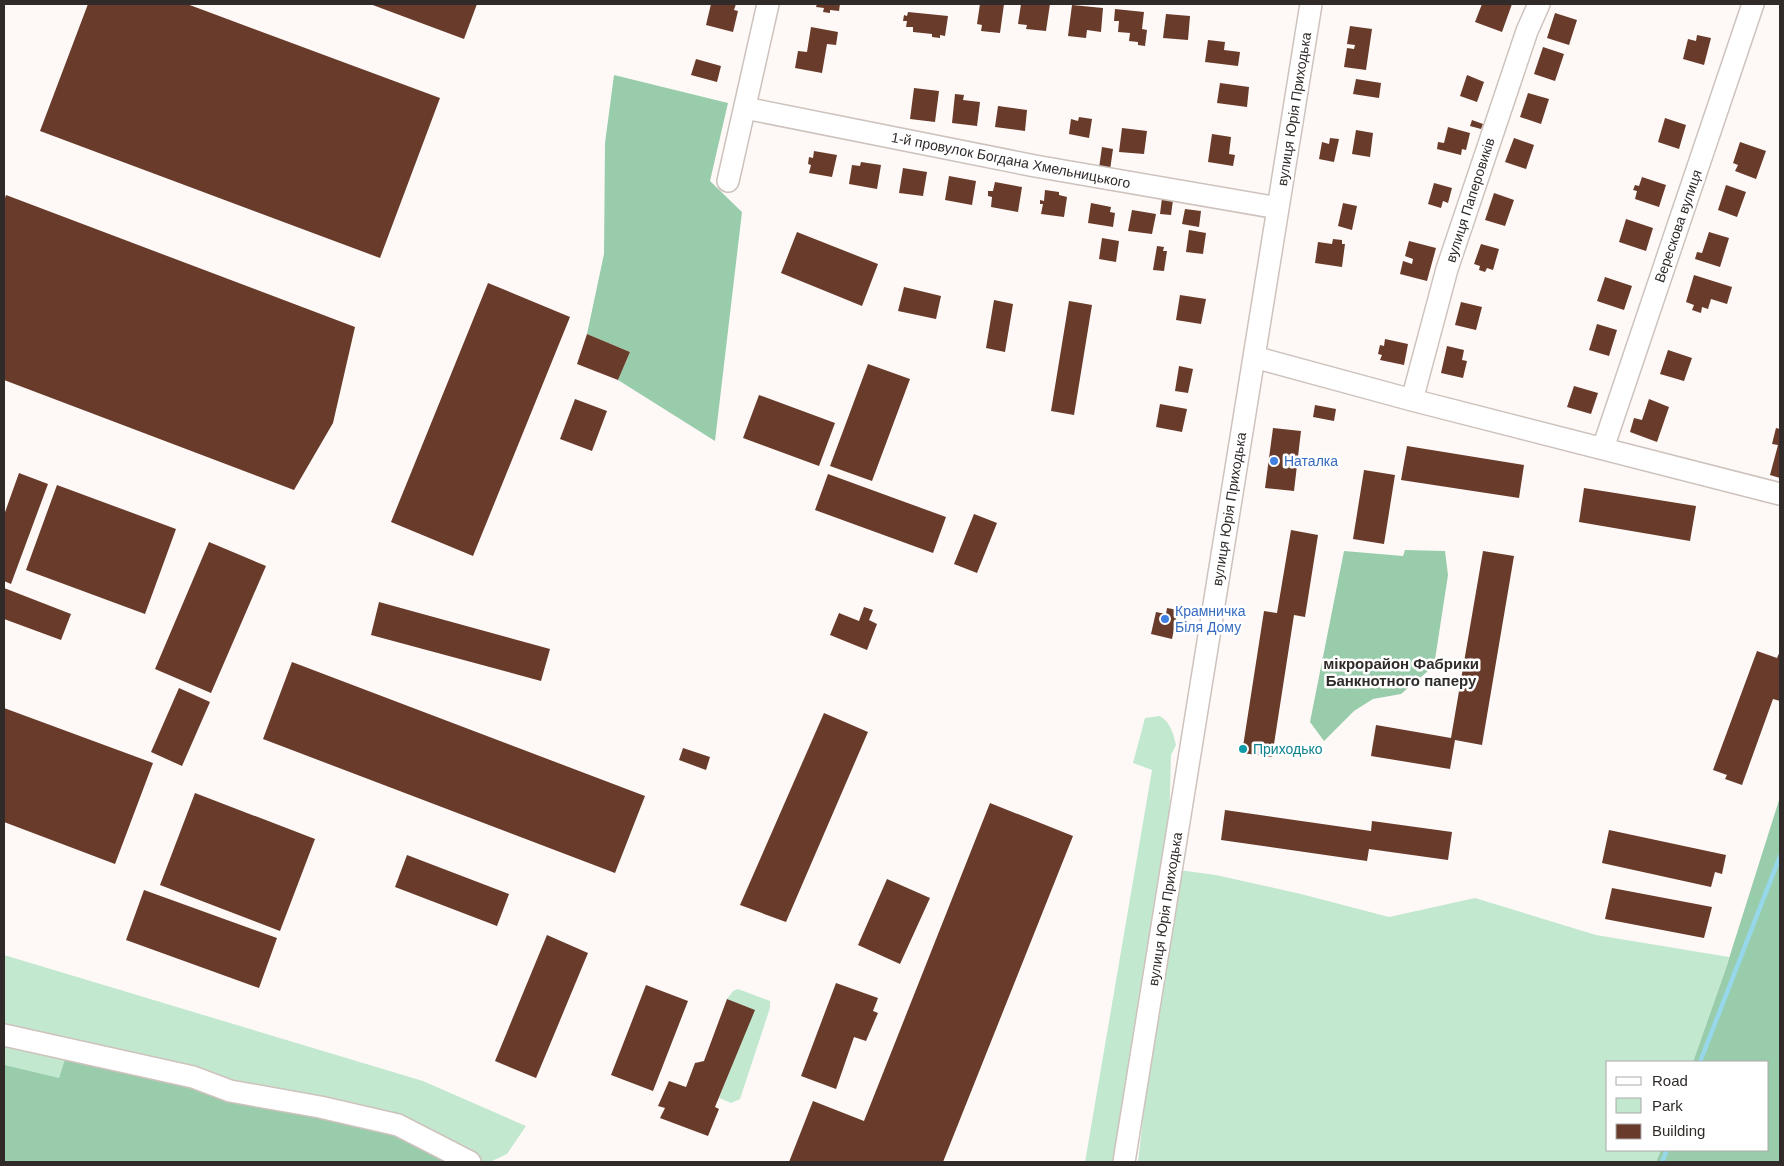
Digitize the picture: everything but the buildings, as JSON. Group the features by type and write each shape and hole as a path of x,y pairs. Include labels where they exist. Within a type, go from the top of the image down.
{"street":[{"path":"728,182 768,4"},
{"name":"вулиця Юрія Приходька","path":"1124,1162 1311,4"},
{"name":"вулиця Паперовиків","path":"1412,400 1447,269 1526,31 1539,4"},
{"name":"Верескова вулиця","path":"1602,448 1753,4"},
{"name":"1-й провулок Богдана Хмельницького","path":"745,108 1035,166 1278,208"},
{"path":"1254,358 1780,494"},
{"path":"4,1035 193,1077 230,1091 320,1107 398,1125 470,1162"}],"green space":[{"path":"614,75 728,103 710,181 742,212 715,441 618,380 630,352 587,334 604,254 605,143"},
{"path":"1405,550 1445,551 1448,575 1434,666 1401,694 1373,699 1354,711 1324,741 1310,722 1344,551 1403,556"},
{"path":"1160,716 1173,732 1176,745 1171,755 1169,834 1113,1162 1085,1162 1152,770 1133,763 1145,718"},
{"path":"1780,797 1780,1162 1656,1162 1661,1151 1769,1151 1769,1061 1693,1061 1725,971"},
{"path":"1171,869 1216,875 1301,894 1389,917 1475,898 1596,935 1729,957 1693,1061 1606,1061 1606,1151 1661,1151 1656,1162 1138,1162"},
{"path":"4,955 423,1081 526,1126 507,1154 490,1162 4,1162"},
{"path":"738,989 770,1001 770,1008 740,1099 731,1103 719,1098 754,1010 727,999 733,991"},
{"path":"70,1044 287,1102 397,1112 475,1162 4,1162 4,1065 59,1078"}],"waterway":[{"path":"1700,1061 1780,856"},
{"path":"1662,1162 1667,1151"}],"place":[{"name":"Наталка","path":"1274,461"},
{"name":"Крамничка Біля Дому","path":"1165,619"},
{"name":"Приходько","path":"1243,749"}],"district":[{"name":"мікрорайон Фабрики Банкнотного паперу","path":"1401,672"}]}
